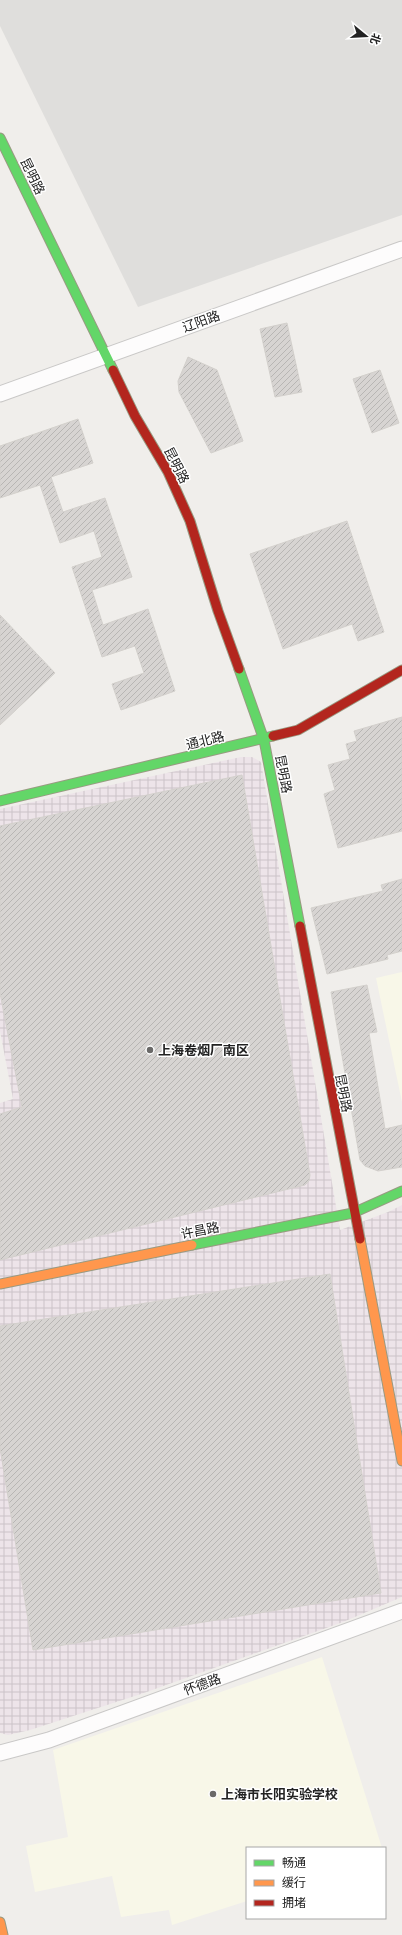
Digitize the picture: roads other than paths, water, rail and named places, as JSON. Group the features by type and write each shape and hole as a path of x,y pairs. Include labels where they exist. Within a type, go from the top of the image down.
{"street":[{"name":"昆明路","path":"0,138 135,416 168,472 190,521 218,611 264,740 353,1213 402,1460"},
{"name":"辽阳路","path":"0,394 402,249"},
{"name":"通北路","path":"0,801 264,740 298,730 402,670"},
{"name":"许昌路","path":"0,1284 353,1213 402,1191"},
{"name":"怀德路","path":"0,1753 49,1740 402,1611"},
{"path":"0,1922 3,1935"}],"place":[{"name":"上海卷烟厂南区","path":"150,1050"},
{"name":"上海市长阳实验学校","path":"213,1794"}]}
